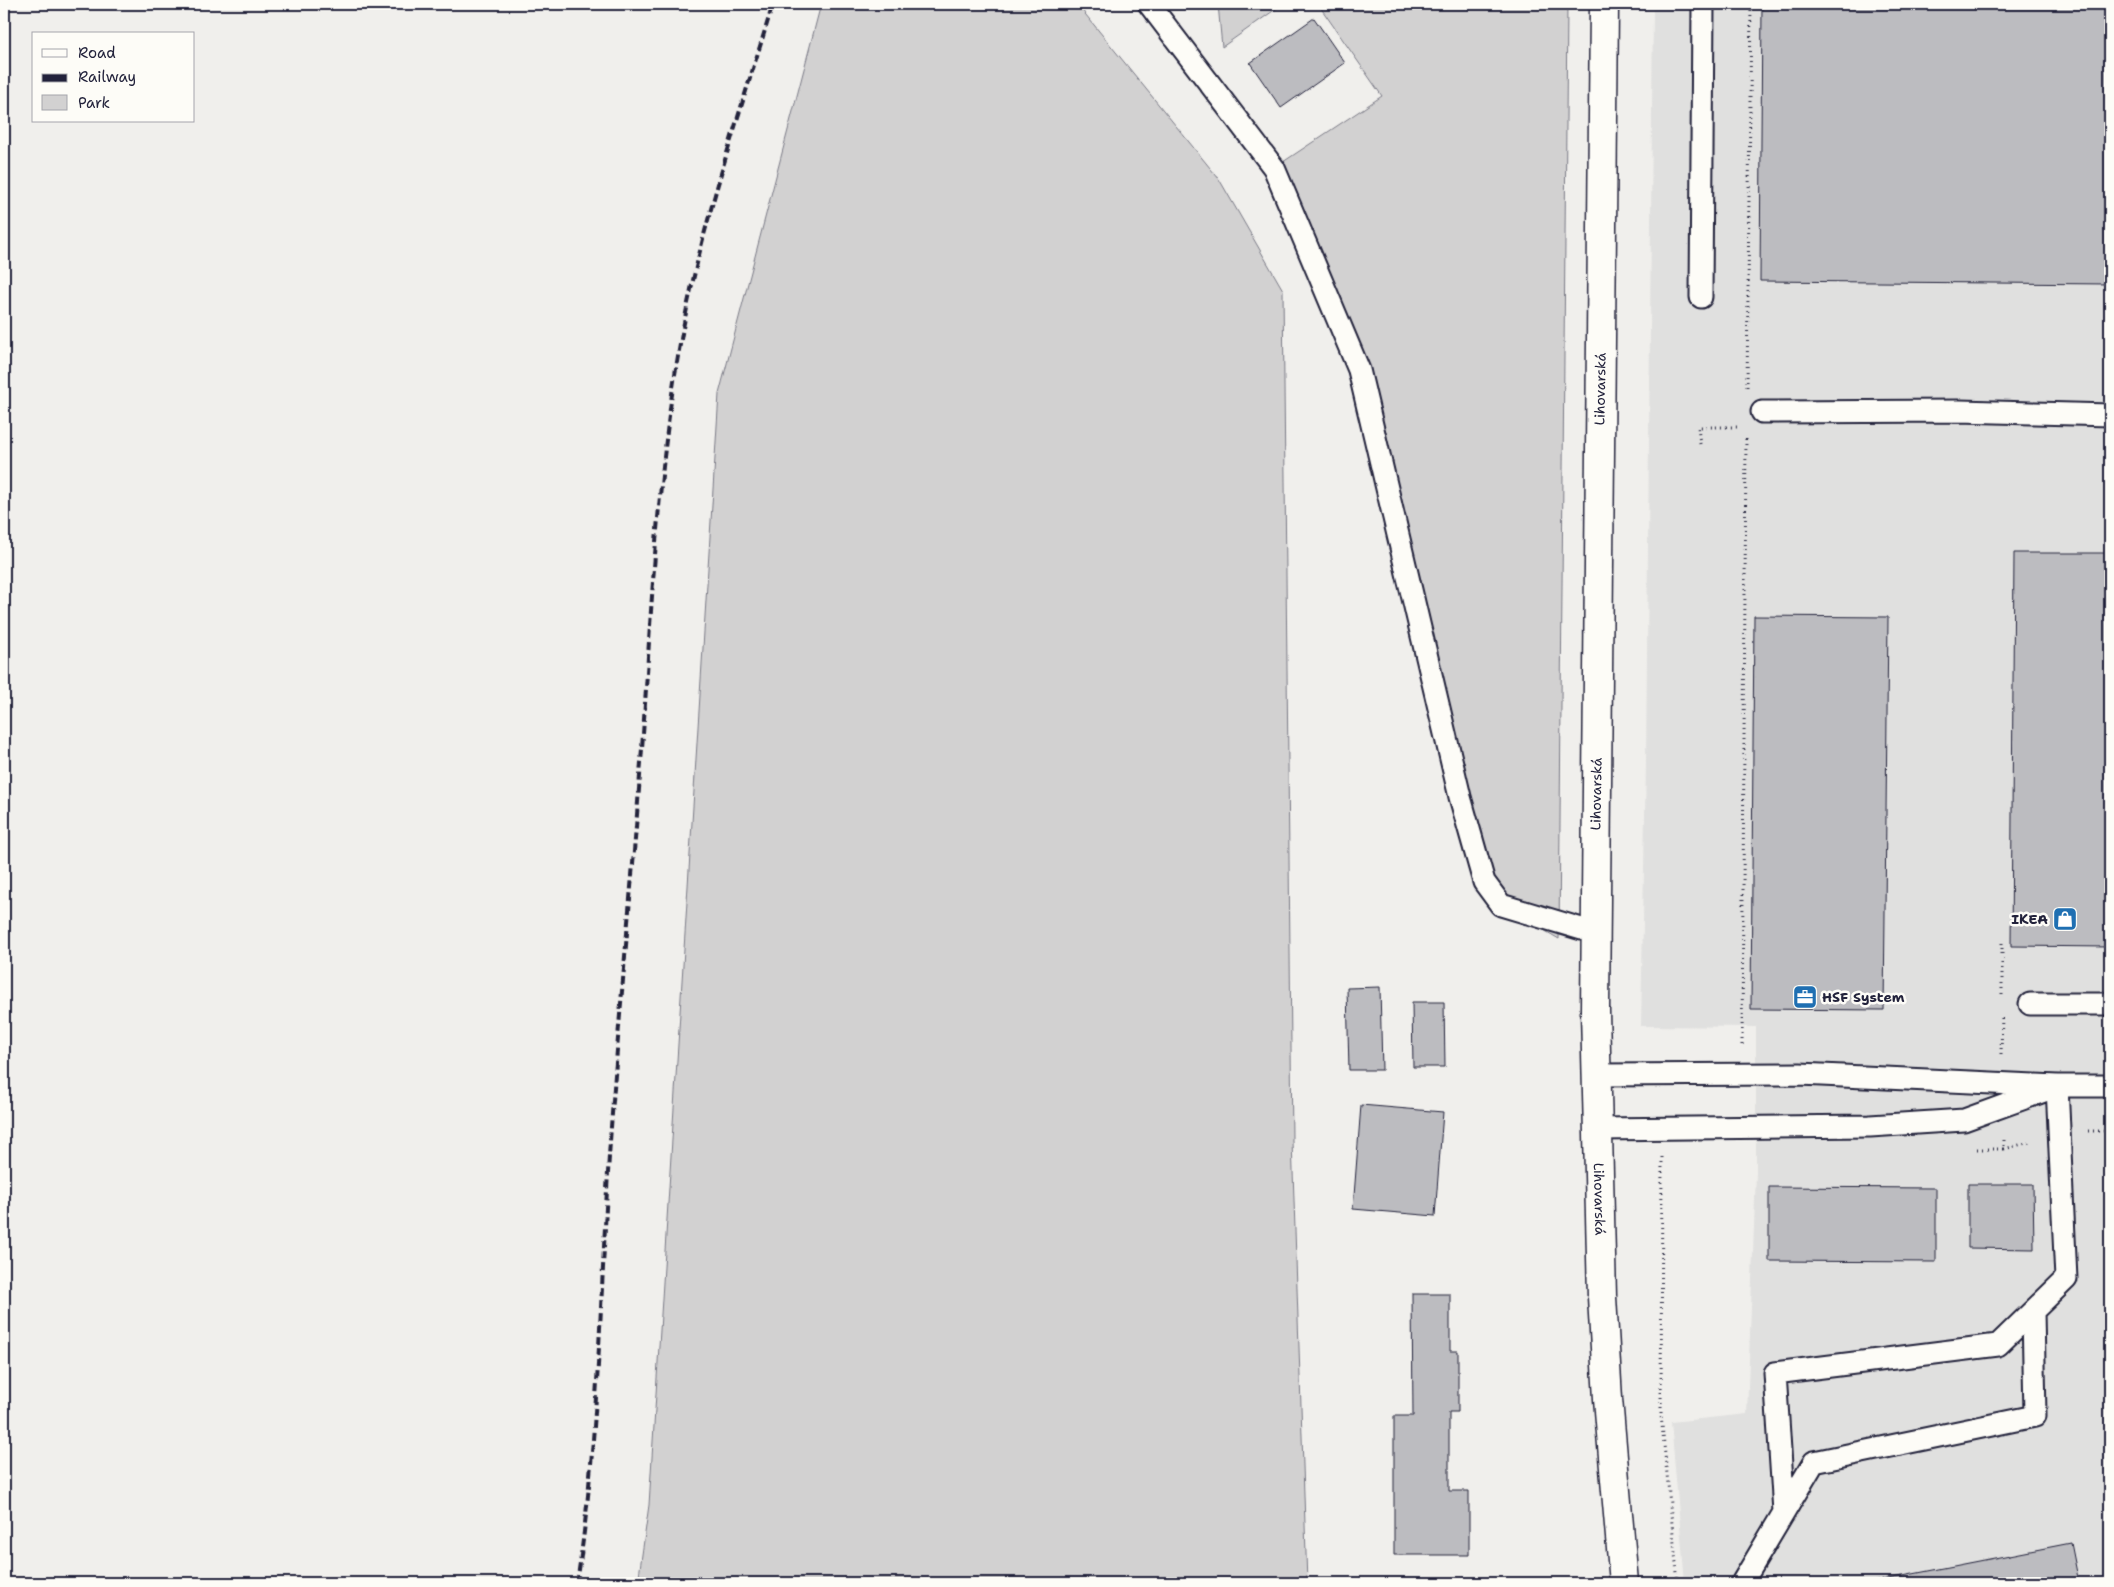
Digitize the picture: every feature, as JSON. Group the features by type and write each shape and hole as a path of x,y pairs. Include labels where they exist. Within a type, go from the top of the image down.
{"street":[{"name":"Lihovarská","path":"1604,4 1595,933 1601,1260 1608,1399 1624,1583"}],"lane":[{"path":"1149,4 1274,168 1360,370 1460,797 1484,882 1500,905 1595,933"},
{"path":"1701,297 1703,4"},
{"path":"1762,412 1960,411 2110,416"},
{"path":"2030,1004 2110,1004"},
{"path":"1597,1075 1800,1074 2057,1086 2110,1086"},
{"path":"1598,1129 1870,1126 1964,1120 2057,1086"},
{"path":"1784,1512 1775,1373 1998,1346 2066,1279 2057,1086"},
{"path":"1742,1583 1814,1462 2034,1416 2033,1311"}],"path":[{"path":"1747,391 1751,4"},
{"path":"1700,444 1698,427 1746,427 1742,1075"},
{"path":"1662,1156 1661,1415 1678,1583"}],"shaded area":[{"path":"1653,4 2110,4 2110,1583 1685,1583 1671,1422 1747,1414 1756,1172 1756,1027 1641,1026 1646,762"}],"green space":[{"path":"821,4 1077,4 1219,179 1283,290 1292,1141 1307,1583 638,1583 649,1505 719,394"},
{"path":"1218,4 1283,4 1222,47"},
{"path":"1318,4 1567,4 1559,939 1501,905 1484,882 1359,370 1274,168 1382,96"}],"building":[{"path":"1762,4 2110,4 2110,284 1760,281"},
{"path":"1314,18 1345,63 1281,108 1250,63"},
{"path":"2014,553 2110,553 2110,947 2011,946"},
{"path":"1754,616 1888,617 1884,1010 1751,1009"},
{"path":"1380,987 1382,1070 1349,1070 1347,988"},
{"path":"1412,1002 1444,1002 1445,1067 1413,1067"},
{"path":"1361,1105 1443,1112 1435,1216 1353,1209"},
{"path":"1968,1184 2033,1184 2034,1249 1968,1248"},
{"path":"1769,1187 1936,1188 1936,1262 1769,1261"},
{"path":"1412,1294 1450,1294 1450,1351 1458,1351 1458,1412 1449,1412 1449,1491 1469,1491 1469,1555 1394,1555 1394,1416 1413,1416"},
{"path":"2071,1543 2079,1583 1867,1583"}],"railway":[{"path":"577,1583 585,1527 595,1413 611,1127 640,770 658,515 669,414 694,274 726,157 773,4"}],"place":[{"name":"IKEA","path":"2065,919"},
{"name":"HSF System","path":"1805,997"}]}
